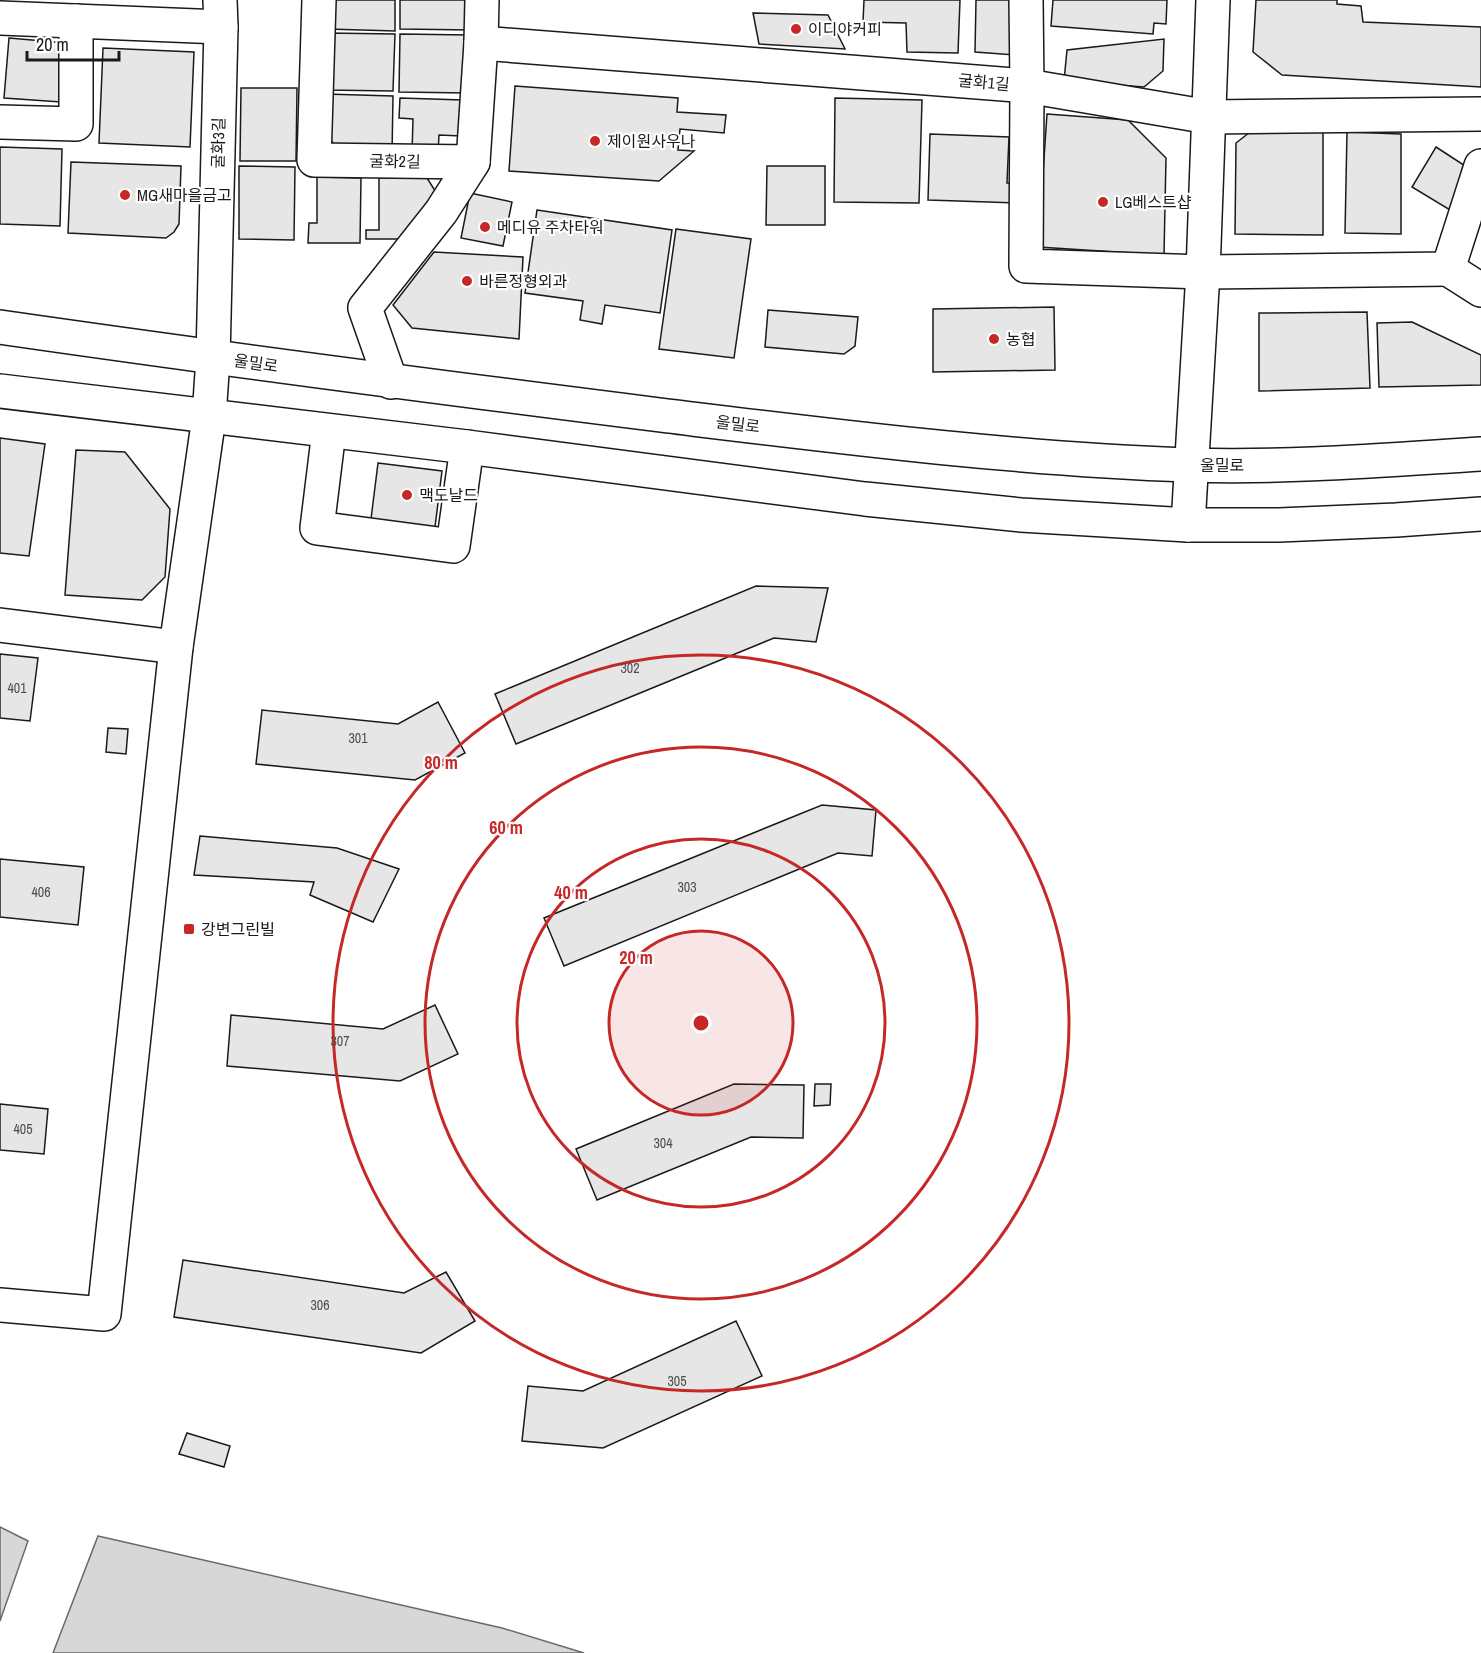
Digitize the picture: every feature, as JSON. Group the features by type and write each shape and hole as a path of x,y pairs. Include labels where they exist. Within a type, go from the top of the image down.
{"street":[{"name":"굴화2길","path":"319,0 314,160 473,162"},
{"path":"391,382 365,308 441,213 473,162 482,0"},
{"path":"1026,0 1026,266 1203,272 1448,269 1481,290"},
{"path":"1188,525 1203,272 1214,0"},
{"path":"0,18 76,21 221,14"},
{"name":"굴화3길","path":"0,1305 104,1314 176,647 209,417 213,358 221,14"},
{"path":"0,122 76,124 76,21"},
{"name":"굴화1길","path":"481,43 1027,86 1209,117 1481,114"},
{"path":"1448,269 1481,166"},
{"name":"울밀로","path":"0,327 391,382 968,451 1192,465 1278,466 1481,454"},
{"path":"0,391 466,447 865,499 1021,515 1188,525 1279,525 1481,514"},
{"path":"329,431 316,528 453,546 466,447"},
{"path":"0,625 176,647"}],"shaded area":[{"path":"0,1527 28,1541 0,1621"},
{"path":"98,1536 502,1628 584,1653 53,1653"}],"building":[{"path":"327,0 395,0 395,31 327,29"},
{"path":"400,0 473,0 472,30 400,29"},
{"path":"864,0 960,0 958,53 907,52 906,23 863,22"},
{"path":"976,0 1016,0 1015,55 975,52"},
{"path":"1053,0 1167,0 1166,24 1154,23 1153,34 1051,26"},
{"path":"1256,0 1337,0 1337,4 1361,6 1363,22 1481,27 1481,87 1282,75 1253,52"},
{"name":"이디야커피","path":"753,13 828,15 845,49 759,44"},
{"path":"327,33 395,34 393,91 326,90"},
{"path":"400,34 469,35 467,93 399,92"},
{"path":"9,38 66,43 61,102 4,98"},
{"path":"1164,39 1163,71 1144,87 1064,81 1067,50"},
{"path":"103,48 194,52 190,147 99,143"},
{"name":"제이원사우나","path":"515,86 678,98 677,112 726,115 724,133 680,129 678,150 694,151 659,181 509,171"},
{"path":"241,88 297,88 296,161 240,161"},
{"path":"325,94 393,96 392,155 345,154 324,134"},
{"path":"400,98 463,100 461,136 439,135 438,154 412,153 413,119 399,118"},
{"path":"835,98 922,100 919,203 834,202"},
{"name":"LG베스트샵","path":"1047,114 1128,120 1166,158 1164,255 1038,247"},
{"path":"1259,125 1323,129 1323,235 1235,234 1236,143"},
{"path":"1347,132 1401,134 1401,234 1345,233"},
{"path":"930,134 1009,137 1007,183 1019,183 1019,203 928,200"},
{"path":"0,147 62,149 60,226 0,224"},
{"path":"1436,147 1473,171 1450,210 1412,187"},
{"name":"MG새마을금고","path":"71,162 181,166 179,224 174,232 166,238 68,233"},
{"path":"239,166 295,167 294,240 239,239"},
{"path":"767,166 825,166 825,225 766,225"},
{"path":"317,177 361,178 360,243 308,243 309,223 317,223"},
{"path":"379,178 427,178 439,197 405,239 366,239 366,230 379,230"},
{"name":"메디유 주차타워","path":"470,193 512,202 503,246 461,238"},
{"path":"537,210 672,230 660,313 605,305 602,324 580,320 583,301 525,293"},
{"path":"676,229 751,239 734,358 659,349"},
{"name":"바른정형외과","path":"434,252 523,257 519,339 412,328 393,305"},
{"name":"농협","path":"1054,307 1055,370 933,372 933,309"},
{"path":"768,310 858,317 855,346 844,354 765,347"},
{"path":"1367,312 1370,388 1259,391 1259,313"},
{"path":"1412,322 1481,355 1481,385 1379,387 1377,323"},
{"path":"0,438 45,444 29,556 0,553"},
{"path":"76,450 125,452 170,509 165,577 142,600 65,595"},
{"name":"맥도날드","path":"378,463 442,471 435,527 371,519"},
{"path":"756,586 828,588 816,642 774,638 516,744 495,694"},
{"path":"0,654 38,658 30,721 0,718"},
{"path":"438,702 465,753 415,780 256,764 262,710 398,724"},
{"path":"108,728 128,729 126,754 106,752"},
{"path":"822,805 876,810 872,856 838,853 564,966 544,918"},
{"path":"200,836 337,848 399,869 373,922 310,895 314,882 194,875"},
{"path":"0,859 84,867 78,925 0,917"},
{"path":"435,1005 458,1054 400,1081 227,1066 231,1015 383,1029"},
{"path":"734,1084 804,1085 803,1138 751,1137 597,1200 576,1149"},
{"path":"815,1084 831,1084 830,1105 814,1106"},
{"path":"0,1104 48,1109 44,1154 0,1150"},
{"path":"183,1260 404,1293 446,1272 475,1321 421,1353 174,1317"},
{"path":"736,1321 762,1376 603,1448 522,1441 528,1386 583,1391"},
{"path":"187,1433 230,1446 224,1467 179,1454"}],"place":[{"name":"이디야커피","path":"796,29"},
{"name":"제이원사우나","path":"595,141"},
{"name":"MG새마을금고","path":"125,195"},
{"name":"LG베스트샵","path":"1103,202"},
{"name":"메디유 주차타워","path":"485,227"},
{"name":"바른정형외과","path":"467,281"},
{"name":"농협","path":"994,339"},
{"name":"맥도날드","path":"407,495"},
{"name":"강변그린빌","path":"189,929"}]}
